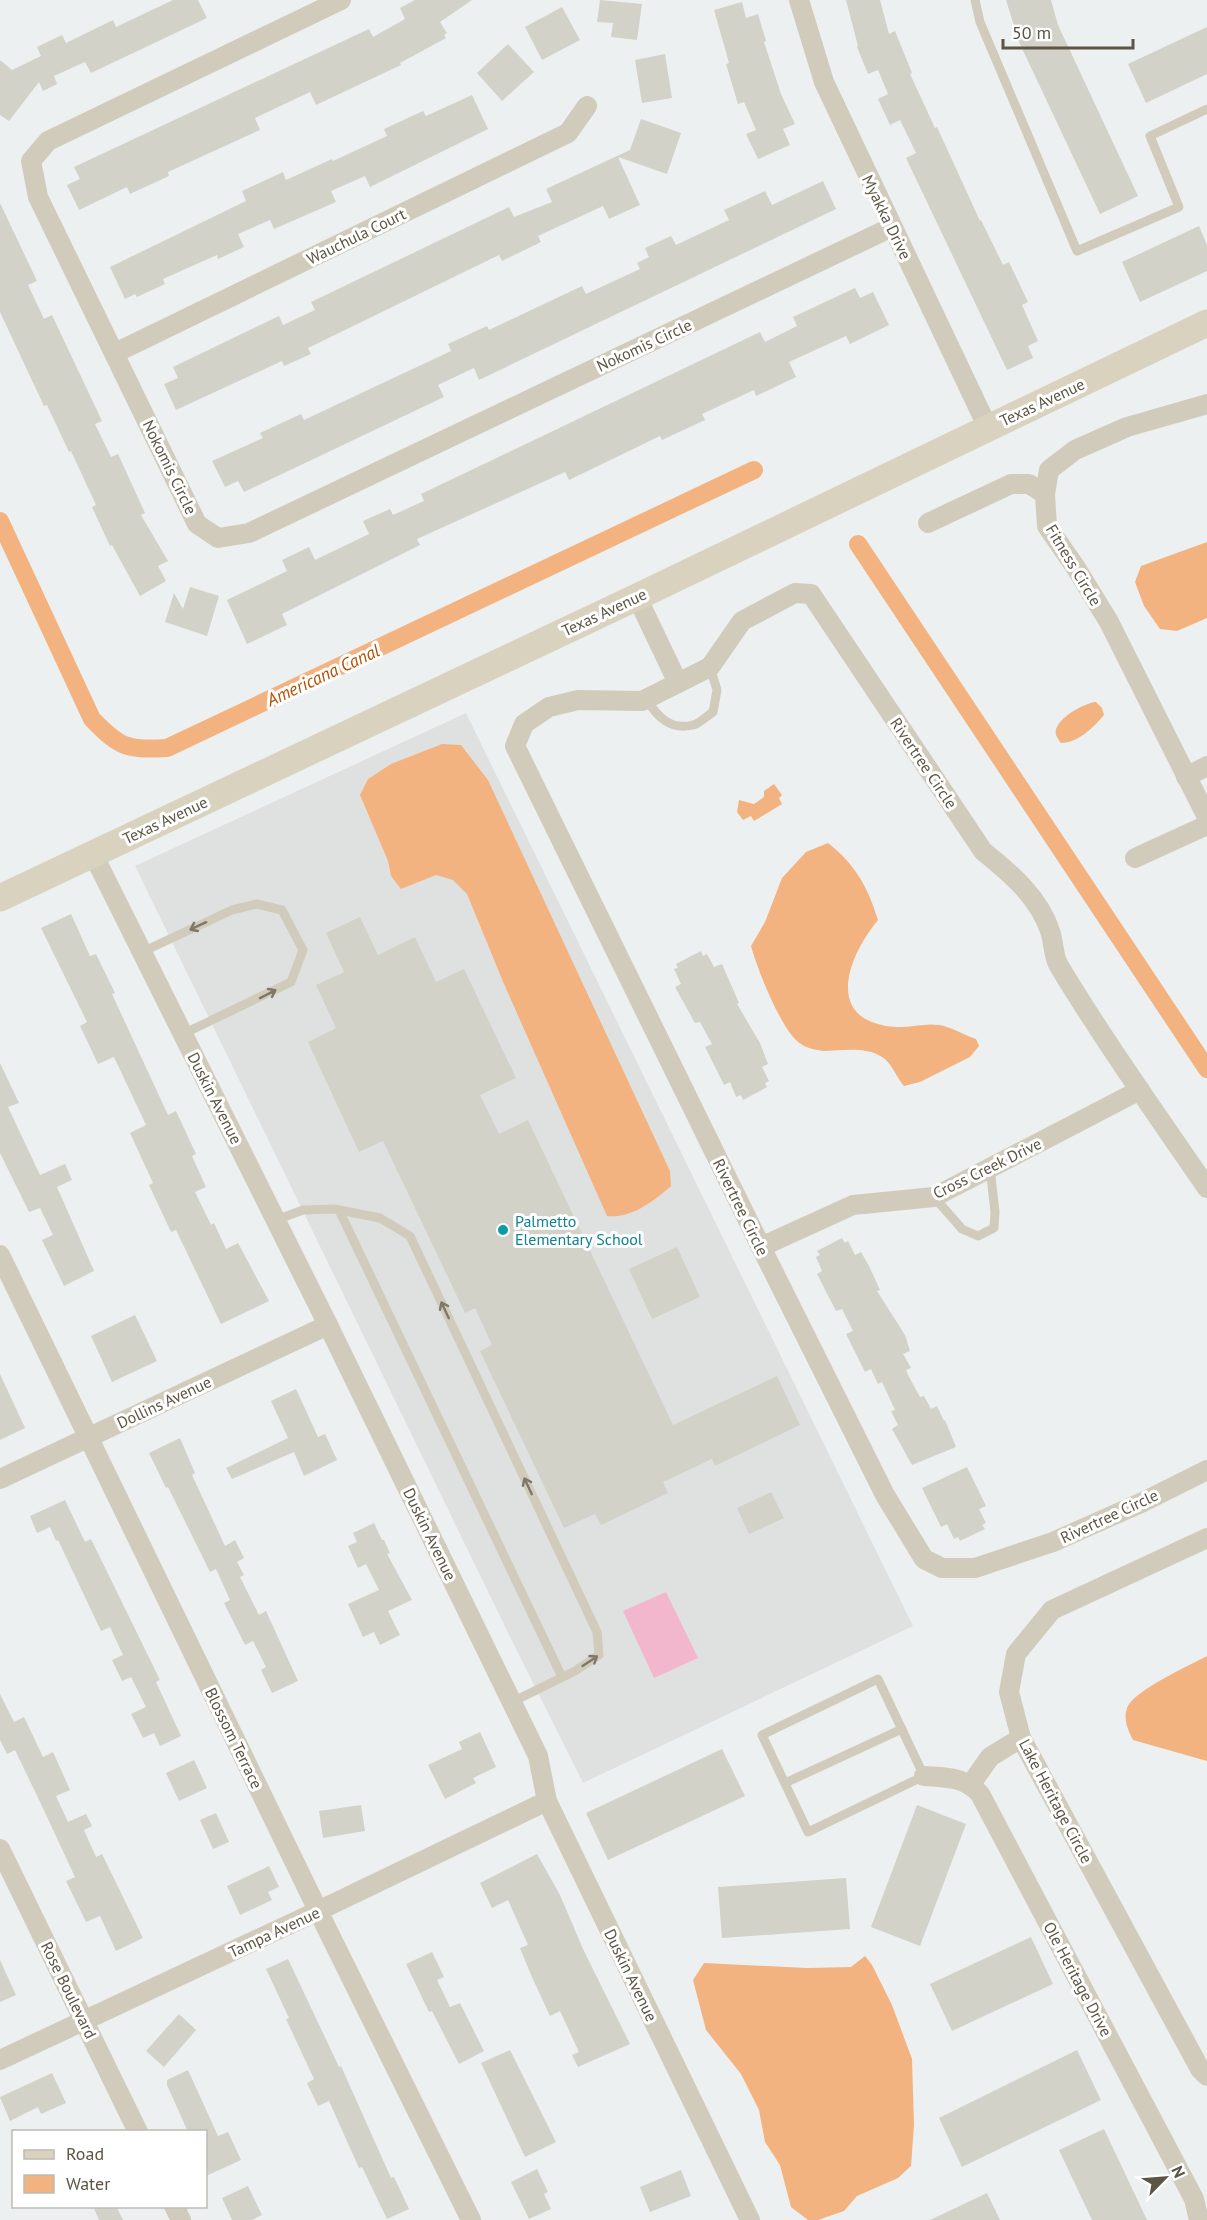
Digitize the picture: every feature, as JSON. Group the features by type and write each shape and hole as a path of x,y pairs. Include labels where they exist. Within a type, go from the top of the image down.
{"street":[{"name":"Nokomis Circle","path":"341,0 48,141 31,161 38,197 197,524 218,538 249,533 892,227"},
{"name":"Myakka Drive","path":"799,0 824,82 988,428"},
{"name":"Wauchula Court","path":"115,353 568,133 587,106"},
{"name":"Texas Avenue","path":"0,898 1207,324"},
{"name":"Fitness Circle","path":"1207,404 1127,428 1075,450 1049,470 1045,494 1047,526 1109,622 1207,817"},
{"path":"928,523 1011,484 1029,484 1045,494"},
{"name":"Rivertree Circle","path":"1207,1188 1057,963 1050,930 1035,902 1010,873 983,851 811,594 795,593 742,621 710,667 642,701 578,700 549,707 524,724 515,746 885,1495 924,1559 942,1568 975,1568 1053,1542 1143,1502 1207,1470"},
{"path":"637,597 678,683"},
{"path":"1186,777 1207,766"},
{"path":"1135,858 1207,825"},
{"name":"Duskin Avenue","path":"93,854 328,1325 538,1756 547,1801 750,2220"},
{"name":"Cross Creek Drive","path":"761,1247 853,1205 934,1197 1140,1090"},
{"name":"Blossom Terrace","path":"0,1255 318,1911 471,2220"},
{"name":"Dollins Avenue","path":"0,1479 328,1325"},
{"name":"Lake Heritage Circle","path":"1207,1539 1052,1610 1016,1654 1009,1692 1021,1738 1196,2061 1207,2076"},
{"path":"924,1776 954,1778 971,1784 990,1757 1021,1738"},
{"name":"Ole Heritage Drive","path":"971,1784 980,1794 1200,2194 1199,2220"},
{"name":"Tampa Avenue","path":"0,2060 547,1801"},
{"name":"Rose Boulevard","path":"0,1850 137,2130"}],"lane":[{"path":"975,0 980,22 1077,252 1179,207 1150,135 1207,110"},
{"path":"646,699 659,718 673,725 694,725 713,712 717,690 710,667"},
{"path":"142,952 231,910 257,904 282,910 303,950 291,982 183,1034"},
{"path":"934,1197 962,1228 978,1236 994,1228 995,1212 990,1168"},
{"path":"276,1220 303,1210 339,1210 380,1218 410,1236 597,1632 599,1655 512,1702"},
{"path":"339,1210 562,1677"},
{"path":"878,1679 924,1776 808,1832 762,1735 878,1679"},
{"path":"785,1783 902,1729"}],"shaded area":[{"path":"466,713 913,1626 583,1783 135,866"},
{"path":"666,1592 698,1658 654,1678 623,1611"}],"water":[{"path":"1207,542 1207,618 1177,631 1160,629 1144,606 1135,582 1141,566"},
{"path":"1096,702 1102,708 1104,715 1079,737 1061,743 1056,735 1056,729 1064,718 1084,705"},
{"path":"442,744 461,745 488,780 670,1171 671,1186 650,1203 633,1212 607,1216 504,984 467,894 453,880 436,875 401,889 391,876 388,861 360,795 368,779 391,764"},
{"path":"774,784 782,795 779,798 782,804 754,821 751,816 743,820 737,812 739,800 754,804 764,797 764,791"},
{"path":"828,843 846,859 859,877 870,897 878,920 857,952 851,970 848,986 850,1001 858,1014 873,1023 896,1027 940,1025 951,1028 976,1039 979,1046 970,1057 920,1082 904,1086 882,1057 861,1050 823,1051 809,1048 794,1038 786,1027 764,984 751,946 765,922 782,878 806,852"},
{"path":"1207,1656 1207,1761 1133,1740 1126,1720 1127,1708 1132,1701 1151,1686"},
{"path":"865,1956 892,2005 912,2059 914,2125 911,2166 898,2178 857,2196 844,2211 818,2220 808,2220 791,2207 780,2165 765,2142 759,2110 741,2074 706,2030 693,1980 704,1963 807,1968 851,1967"}],"building":[{"path":"173,0 198,0 207,18 91,73 85,62 54,76 57,84 43,91 39,82 9,121 0,115 0,60 12,70 41,56 37,47 62,35 66,43 113,20 116,27"},
{"path":"415,0 472,0 440,22 447,33 444,35 446,38 400,63 401,65 316,105 310,92 255,118 260,130 168,172 169,176 130,194 127,187 79,210 67,185 80,179 74,167 369,29 373,37 405,19 400,8"},
{"path":"600,0 642,4 637,40 611,37 613,23 597,22"},
{"path":"846,0 880,0 889,34 895,31 912,73 910,74 980,221 1003,265 1009,262 1028,302 1022,305 1038,341 1028,346 1033,358 1007,370 906,158 916,153 900,120 890,125 878,99 888,94 878,70 868,74 857,47"},
{"path":"1006,0 1051,0 1058,25 1138,196 1100,214 1019,42"},
{"path":"742,2 746,18 758,14 766,41 764,42 781,94 795,124 783,129 790,145 758,159 746,134 756,130 744,102 738,104 714,10"},
{"path":"562,7 580,40 542,60 525,27"},
{"path":"1207,27 1207,74 1146,103 1128,64"},
{"path":"508,44 534,72 502,101 477,73"},
{"path":"665,54 672,98 642,103 635,60"},
{"path":"472,95 488,129 370,187 365,176 331,191 336,202 274,229 270,220 238,234 244,247 218,259 217,255 163,279 165,284 137,297 135,294 125,299 110,267 246,201 242,191 283,172 286,180 332,159 333,161 387,136 384,129 423,111 426,116"},
{"path":"641,119 681,133 667,174 618,157 640,205 609,219 603,206 538,236 541,242 502,261 499,255 308,348 311,354 284,366 282,361 176,410 164,384 178,378 173,367 279,316 283,325 315,310 311,302 509,207 514,217 552,202 546,189 630,150"},
{"path":"823,181 836,209 479,380 474,368 438,385 444,397 244,492 238,481 225,487 212,461 263,438 260,433 301,414 304,420 451,351 448,344 487,326 489,330 582,286 586,294 640,269 637,263 649,257 645,248 671,236 676,245 729,220 724,210 765,191 772,205"},
{"path":"0,203 37,281 28,285 44,319 52,315 102,421 95,424 111,457 118,454 145,513 141,515 168,561 158,566 166,581 140,596 112,545 110,546 92,507 96,505 71,451 69,452 47,405 44,406 0,312"},
{"path":"1199,226 1207,245 1207,271 1140,302 1122,262"},
{"path":"855,288 860,298 873,292 889,325 850,344 846,336 789,362 796,377 756,396 754,390 702,414 705,420 662,440 660,436 569,480 565,472 417,539 420,545 282,614 287,625 247,644 227,600 287,571 282,560 309,547 315,560 369,534 363,521 390,509 393,515 424,501 421,494 760,332 765,342 797,326 793,317"},
{"path":"190,587 219,596 207,636 165,622 174,593 183,609"},
{"path":"71,914 90,956 96,954 115,993 112,994 168,1115 176,1111 196,1154 192,1156 206,1187 195,1192 211,1225 214,1223 226,1249 238,1243 269,1301 221,1324 176,1230 171,1232 149,1185 153,1183 130,1133 146,1125 114,1057 98,1064 80,1026 87,1022 41,928"},
{"name":"Palmetto Elementary School","path":"360,917 378,955 415,937 436,982 464,969 516,1078 480,1095 499,1134 528,1120 673,1425 777,1376 800,1425 715,1466 712,1459 663,1482 668,1493 601,1525 595,1514 564,1528 480,1351 492,1345 475,1308 465,1313 383,1141 359,1152 308,1042 336,1028 316,985 344,972 326,933"},
{"path":"701,951 703,956 707,954 714,967 722,964 739,1003 737,1004 760,1043 768,1064 762,1067 769,1081 765,1083 767,1087 743,1100 741,1095 736,1097 730,1082 724,1085 705,1047 712,1044 700,1022 695,1023 675,987 681,984 674,969 678,968 676,964"},
{"path":"0,1063 19,1103 8,1107 40,1175 65,1164 72,1180 57,1187 94,1271 64,1286 42,1240 53,1235 40,1208 29,1212 0,1153"},
{"path":"842,1238 845,1243 848,1241 855,1255 861,1252 869,1266 880,1290 877,1291 905,1335 910,1351 903,1354 911,1368 906,1370 908,1375 920,1397 924,1396 931,1409 937,1406 956,1447 912,1465 892,1429 898,1425 891,1411 895,1410 882,1382 878,1384 871,1369 865,1372 846,1334 853,1331 842,1309 836,1311 817,1274 822,1271 816,1257 820,1255 817,1251"},
{"path":"677,1247 700,1297 652,1319 629,1269"},
{"path":"135,1315 157,1361 112,1382 91,1336"},
{"path":"0,1374 25,1428 0,1440"},
{"path":"296,1389 318,1437 325,1434 337,1460 304,1476 294,1452 232,1479 226,1468 288,1438 271,1401"},
{"path":"180,1438 195,1473 192,1475 225,1546 235,1540 244,1558 237,1562 244,1575 240,1577 259,1615 266,1611 298,1681 272,1693 261,1670 266,1667 253,1641 245,1645 224,1603 230,1600 216,1569 210,1572 149,1453"},
{"path":"967,1467 986,1506 979,1509 986,1523 982,1525 985,1529 960,1541 958,1537 954,1539 947,1524 941,1527 922,1488"},
{"path":"771,1492 784,1518 749,1534 737,1508"},
{"path":"65,1500 85,1542 91,1539 160,1680 156,1682 181,1736 160,1746 154,1733 143,1738 131,1714 146,1707 131,1677 122,1681 112,1660 123,1655 110,1627 101,1631 50,1527 37,1533 30,1516"},
{"path":"374,1523 390,1553 387,1554 412,1600 388,1611 400,1635 380,1645 374,1632 363,1637 348,1604 379,1590 366,1564 358,1568 348,1546 357,1542 353,1533"},
{"path":"0,1694 14,1722 24,1717 43,1757 53,1752 70,1790 56,1796 68,1822 86,1814 92,1826 84,1830 96,1857 102,1854 143,1938 116,1951 100,1916 86,1922 66,1881 75,1877 41,1804 15,1750 7,1754 0,1740"},
{"path":"480,1732 496,1767 473,1778 476,1783 445,1799 428,1765 462,1749 459,1742"},
{"path":"722,1749 745,1796 608,1860 586,1813"},
{"path":"194,1760 207,1788 179,1801 166,1773"},
{"path":"361,1805 365,1831 323,1838 319,1811"},
{"path":"917,1805 966,1824 920,1946 871,1927"},
{"path":"216,1813 229,1842 213,1849 200,1820"},
{"path":"537,1854 560,1895 583,1949 630,2044 578,2067 572,2055 579,2052 560,2011 550,2016 531,1975 520,1948 528,1945 508,1900 492,1908 480,1883"},
{"path":"269,1866 279,1887 268,1892 272,1900 240,1915 227,1886"},
{"path":"846,1878 850,1929 722,1938 718,1887"},
{"path":"1031,1937 1053,1984 952,2031 930,1984"},
{"path":"432,1952 444,1977 437,1980 450,2007 460,2003 484,2051 459,2064 432,2011 429,2012 406,1964"},
{"path":"288,1959 339,2067 341,2066 391,2178 394,2177 409,2209 387,2219 362,2167 359,2168 329,2101 318,2106 307,2083 314,2079 266,1969"},
{"path":"0,1960 16,1995 0,2002"},
{"path":"179,2014 196,2030 164,2067 146,2051"},
{"path":"510,2050 556,2142 525,2157 481,2063"},
{"path":"1077,2050 1101,2100 962,2167 939,2118"},
{"path":"188,2070 218,2136 228,2132 241,2160 207,2176 207,2130 187,2130 167,2085 167,2080"},
{"path":"52,2073 66,2103 41,2114 38,2107 10,2121 0,2097"},
{"path":"1104,2129 1147,2220 1092,2220 1059,2150"},
{"path":"537,2169 548,2192 544,2194 551,2209 529,2219 511,2182"},
{"path":"681,2170 691,2196 650,2212 640,2187"},
{"path":"248,2186 262,2215 252,2220 232,2220 222,2198"},
{"path":"987,2193 1000,2220 930,2220"},
{"path":"94,2208 117,2208 123,2220 99,2220"}],"waterway":[{"name":"Americana Canal","path":"0,521 92,719 110,736 125,745 167,748 754,470"},
{"path":"858,544 1207,1069"}],"place":[{"name":"Palmetto Elementary School","path":"503,1230"}]}
